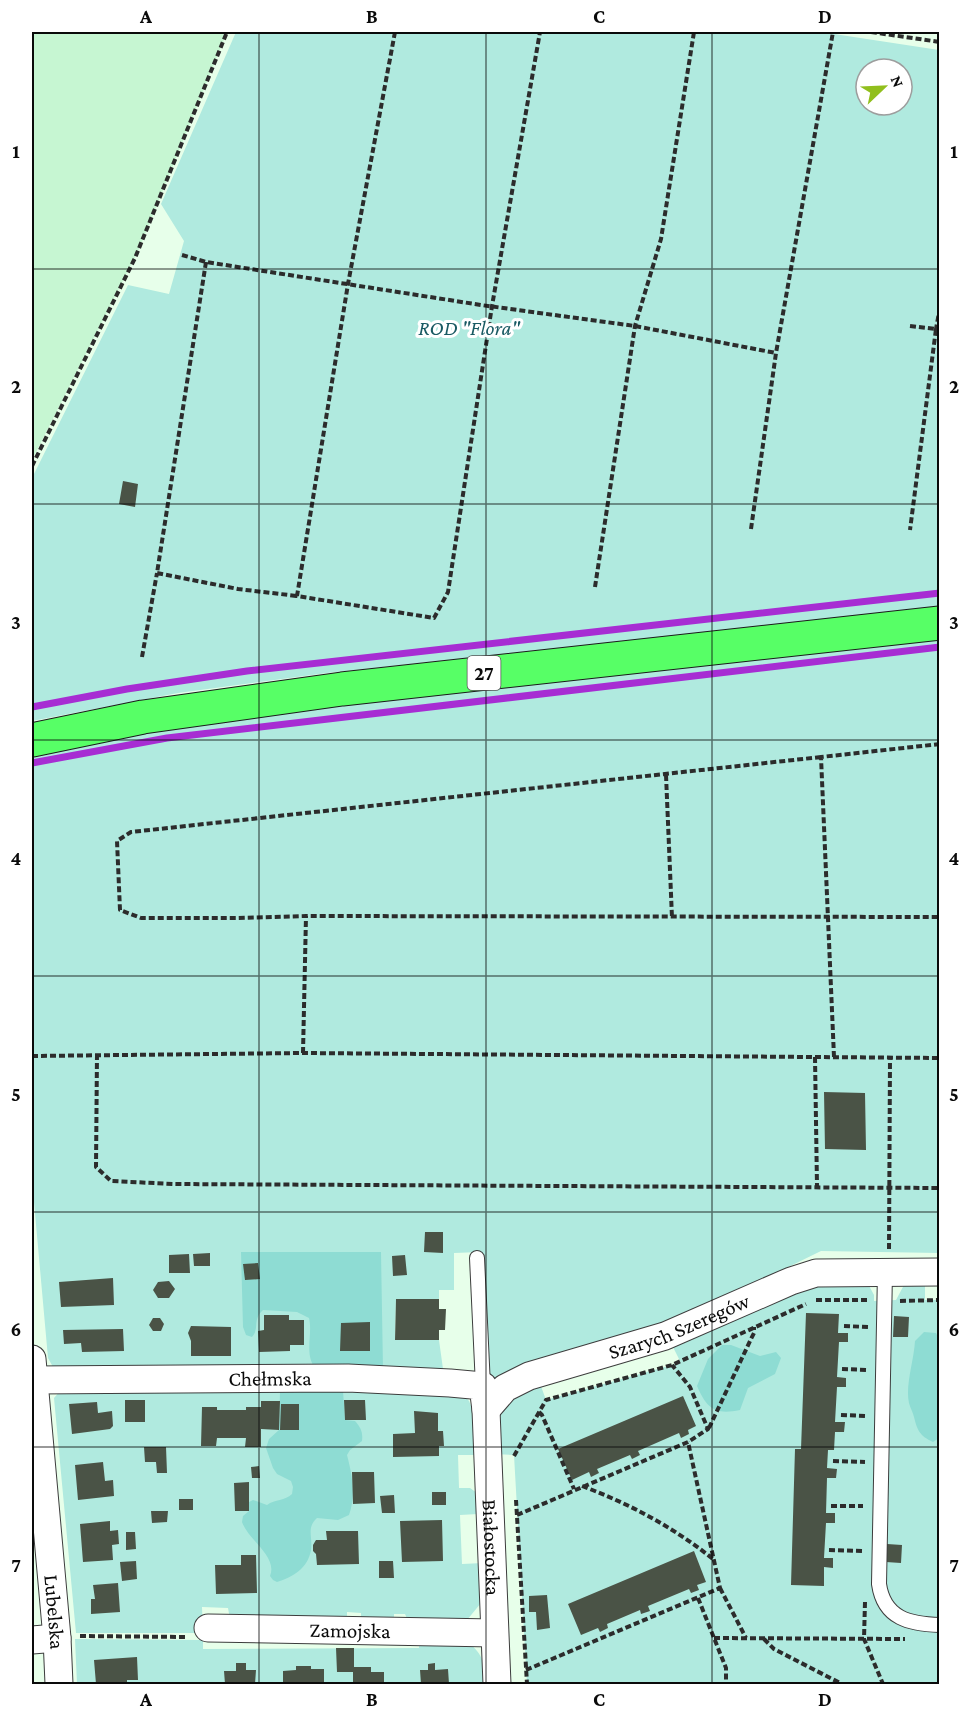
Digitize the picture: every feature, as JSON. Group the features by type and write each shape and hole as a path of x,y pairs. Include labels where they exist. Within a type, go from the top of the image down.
{"main road":[{"name":"27","path":"32,740 142,717 342,689 939,623"}],"street":[{"name":"Szarych Szeregów","path":"484,1398 529,1376 665,1336 808,1275 816,1273 939,1272"},
{"name":"Chełmska","path":"32,1370 348,1378 450,1383 484,1398"},
{"name":"Lubelska","path":"32,1370 53,1638 59,1684"},
{"name":"Białostocka","path":"484,1398 496,1684"},
{"name":"Zamojska","path":"208,1628 494,1633"}],"lane":[{"path":"477,1258 484,1398"},
{"path":"887,1272 879,1584 886,1603 898,1616 910,1623 939,1625"}],"path":[{"path":"32,466 135,258 227,32"},
{"path":"297,596 348,284 395,32"},
{"path":"157,573 238,589 434,618 448,592 492,306 540,32"},
{"path":"595,587 635,326 661,239 694,32"},
{"path":"751,529 776,353 833,32"},
{"path":"871,32 939,42"},
{"path":"182,255 206,262 635,326 776,353"},
{"path":"142,657 206,262"},
{"path":"910,530 938,329 939,307"},
{"path":"910,326 938,329"},
{"path":"939,744 131,832 117,841 120,910 141,918 306,916 939,918"},
{"path":"821,757 834,1057"},
{"path":"666,775 672,918"},
{"path":"303,1053 306,916"},
{"path":"32,1056 303,1053 939,1058"},
{"path":"97,1054 96,1167 111,1181 174,1184 939,1188"},
{"path":"815,1057 817,1186"},
{"path":"887,1272 890,1187 890,1058"},
{"path":"515,1464 514,1454 546,1400 672,1365 814,1300 939,1300"},
{"path":"844,1326 872,1327"},
{"path":"517,1515 688,1442 708,1428 751,1339 754,1328"},
{"path":"672,1365 690,1387 708,1428"},
{"path":"842,1369 871,1370"},
{"path":"539,1412 574,1489"},
{"path":"841,1415 870,1416"},
{"path":"688,1442 720,1588 746,1638"},
{"path":"833,1461 868,1462"},
{"path":"582,1486 632,1506 659,1521 691,1541 714,1560"},
{"path":"516,1495 527,1684"},
{"path":"831,1506 867,1506"},
{"path":"829,1550 866,1551"},
{"path":"526,1670 720,1588"},
{"path":"698,1598 726,1668 726,1684"},
{"path":"53,1638 208,1637 208,1628"},
{"path":"714,1638 907,1639"},
{"path":"765,1639 774,1648 842,1684"}],"green space":[{"path":"32,32 227,32 139,249 32,460"},
{"name":"ROD \"Flora\"","path":"236,32 821,32 939,50 939,607 327,673 178,693 32,721 32,478 128,285 169,294 184,241 161,204"},
{"path":"939,637 939,1253 821,1251 666,1327 487,1384 480,1252 454,1253 454,1290 439,1290 439,1299 396,1299 395,1339 439,1340 443,1369 53,1367 48,1358 32,1180 32,754 273,712"},
{"path":"813,1279 867,1282 874,1295 874,1301 896,1300 904,1285 925,1280 925,1300 940,1300 939,1684 527,1684 514,1455 493,1454 493,1427 504,1405 538,1378 546,1400 672,1365 680,1361 670,1341"},
{"path":"61,1390 462,1393 472,1408 475,1455 458,1455 459,1488 470,1488 477,1493 478,1514 460,1515 462,1564 483,1563 481,1603 467,1620 409,1623 405,1614 394,1614 394,1618 361,1618 361,1613 347,1612 347,1617 230,1619 228,1608 202,1607 203,1633 76,1633 54,1398"},
{"path":"75,1639 203,1640 203,1649 419,1648 419,1640 468,1643 481,1656 488,1684 77,1684"}],"shaded area":[{"path":"241,1252 381,1252 383,1369 315,1368 309,1350 309,1318 297,1312 263,1310 258,1317 256,1330 252,1337 246,1335 243,1327"},
{"path":"924,1332 936,1333 939,1339 939,1438 933,1442 922,1435 918,1429 908,1396 915,1341"},
{"path":"722,1345 731,1345 760,1356 776,1352 781,1358 775,1374 748,1388 740,1410 718,1411 708,1405 697,1386 708,1359"},
{"path":"280,1391 343,1391 345,1420 355,1421 361,1430 362,1441 347,1455 353,1493 349,1515 338,1520 317,1518 311,1529 311,1550 307,1562 294,1574 277,1582 270,1576 270,1562 266,1555 242,1522 243,1516 249,1511 249,1502 253,1500 267,1505 292,1494 291,1481 277,1474 266,1448 269,1439 279,1430"}],"building":[{"path":"123,481 138,484 135,507 119,504"},
{"path":"824,1092 865,1093 866,1150 825,1149"},
{"path":"425,1232 443,1232 443,1253 424,1252"},
{"path":"210,1253 210,1266 194,1266 193,1254"},
{"path":"189,1254 190,1273 169,1273 169,1255"},
{"path":"405,1255 407,1275 393,1276 392,1256"},
{"path":"258,1263 260,1279 245,1280 243,1264"},
{"path":"113,1278 114,1305 61,1307 59,1282"},
{"path":"169,1281 175,1289 169,1298 158,1298 153,1290 158,1282"},
{"path":"396,1299 439,1299 439,1309 446,1309 445,1330 439,1330 439,1340 395,1340"},
{"path":"806,1313 839,1314 838,1333 848,1333 848,1342 839,1342 837,1377 846,1378 846,1387 837,1387 835,1422 845,1422 844,1432 835,1432 834,1450 828,1450 827,1468 837,1469 836,1478 827,1478 826,1513 835,1513 835,1523 826,1523 824,1558 833,1558 833,1568 824,1567 824,1586 791,1585 795,1449 801,1449"},
{"path":"264,1315 289,1315 289,1320 304,1320 304,1345 290,1345 290,1351 259,1352 258,1331 264,1330"},
{"path":"894,1316 909,1317 908,1337 893,1337"},
{"path":"153,1318 160,1318 164,1324 161,1331 153,1331 149,1325"},
{"path":"370,1322 370,1351 340,1351 341,1323"},
{"path":"191,1326 231,1327 231,1356 191,1356 191,1341 188,1333"},
{"path":"123,1329 124,1351 82,1352 81,1343 64,1344 63,1330"},
{"path":"683,1396 696,1426 688,1430 689,1434 681,1438 679,1433 638,1451 640,1455 632,1459 630,1455 597,1469 599,1473 591,1477 589,1472 572,1480 558,1449"},
{"path":"125,1400 145,1400 145,1422 125,1422"},
{"path":"344,1400 365,1400 366,1420 345,1420"},
{"path":"261,1401 280,1401 279,1430 261,1429 261,1447 245,1447 246,1438 217,1438 216,1446 201,1446 202,1407 217,1407 217,1410 246,1410 246,1407 261,1407"},
{"path":"97,1402 98,1413 112,1411 113,1426 110,1429 72,1434 69,1404"},
{"path":"281,1404 299,1404 299,1430 280,1430"},
{"path":"414,1411 438,1413 438,1431 443,1431 444,1446 439,1446 439,1456 393,1457 393,1434 415,1433"},
{"path":"144,1447 166,1447 167,1473 157,1473 156,1462 145,1462"},
{"path":"103,1462 105,1481 113,1480 114,1496 78,1500 75,1465"},
{"path":"259,1466 260,1478 252,1478 251,1467"},
{"path":"352,1472 374,1472 375,1503 353,1504"},
{"path":"249,1482 249,1511 235,1511 234,1483"},
{"path":"432,1492 446,1492 446,1505 432,1505"},
{"path":"394,1495 395,1513 382,1513 380,1496"},
{"path":"179,1499 193,1499 193,1510 179,1510"},
{"path":"151,1511 168,1511 167,1522 152,1523"},
{"path":"442,1520 443,1561 402,1562 400,1521"},
{"path":"110,1521 110,1531 118,1530 119,1544 112,1545 113,1560 83,1562 80,1524"},
{"path":"326,1531 358,1531 359,1564 317,1565 313,1545 316,1540 327,1540"},
{"path":"126,1532 135,1532 136,1549 126,1550"},
{"path":"887,1544 902,1545 901,1563 886,1562"},
{"path":"694,1551 706,1582 697,1585 699,1590 691,1593 689,1589 648,1606 650,1611 641,1614 640,1610 607,1624 608,1628 600,1632 598,1628 581,1635 568,1604"},
{"path":"241,1555 256,1555 257,1593 216,1594 215,1565 241,1565"},
{"path":"136,1561 137,1579 122,1581 120,1562"},
{"path":"379,1561 393,1561 394,1578 379,1578"},
{"path":"118,1583 120,1612 91,1614 91,1599 95,1599 93,1585"},
{"path":"547,1595 550,1628 537,1630 536,1612 529,1612 529,1596"},
{"path":"336,1648 354,1648 354,1667 371,1667 371,1672 384,1672 384,1684 353,1684 353,1672 337,1672"},
{"path":"137,1657 138,1680 127,1680 127,1684 96,1684 94,1660"},
{"path":"236,1663 246,1663 246,1670 256,1670 255,1684 225,1684 224,1671 236,1671"},
{"path":"435,1663 435,1670 448,1669 449,1684 421,1684 420,1670 428,1670 428,1664"},
{"path":"296,1666 324,1669 324,1684 283,1684 283,1671 296,1670"}],"waterway":[{"path":"32,707 127,689 247,671 940,593"},
{"path":"32,763 167,738 940,647"}]}
